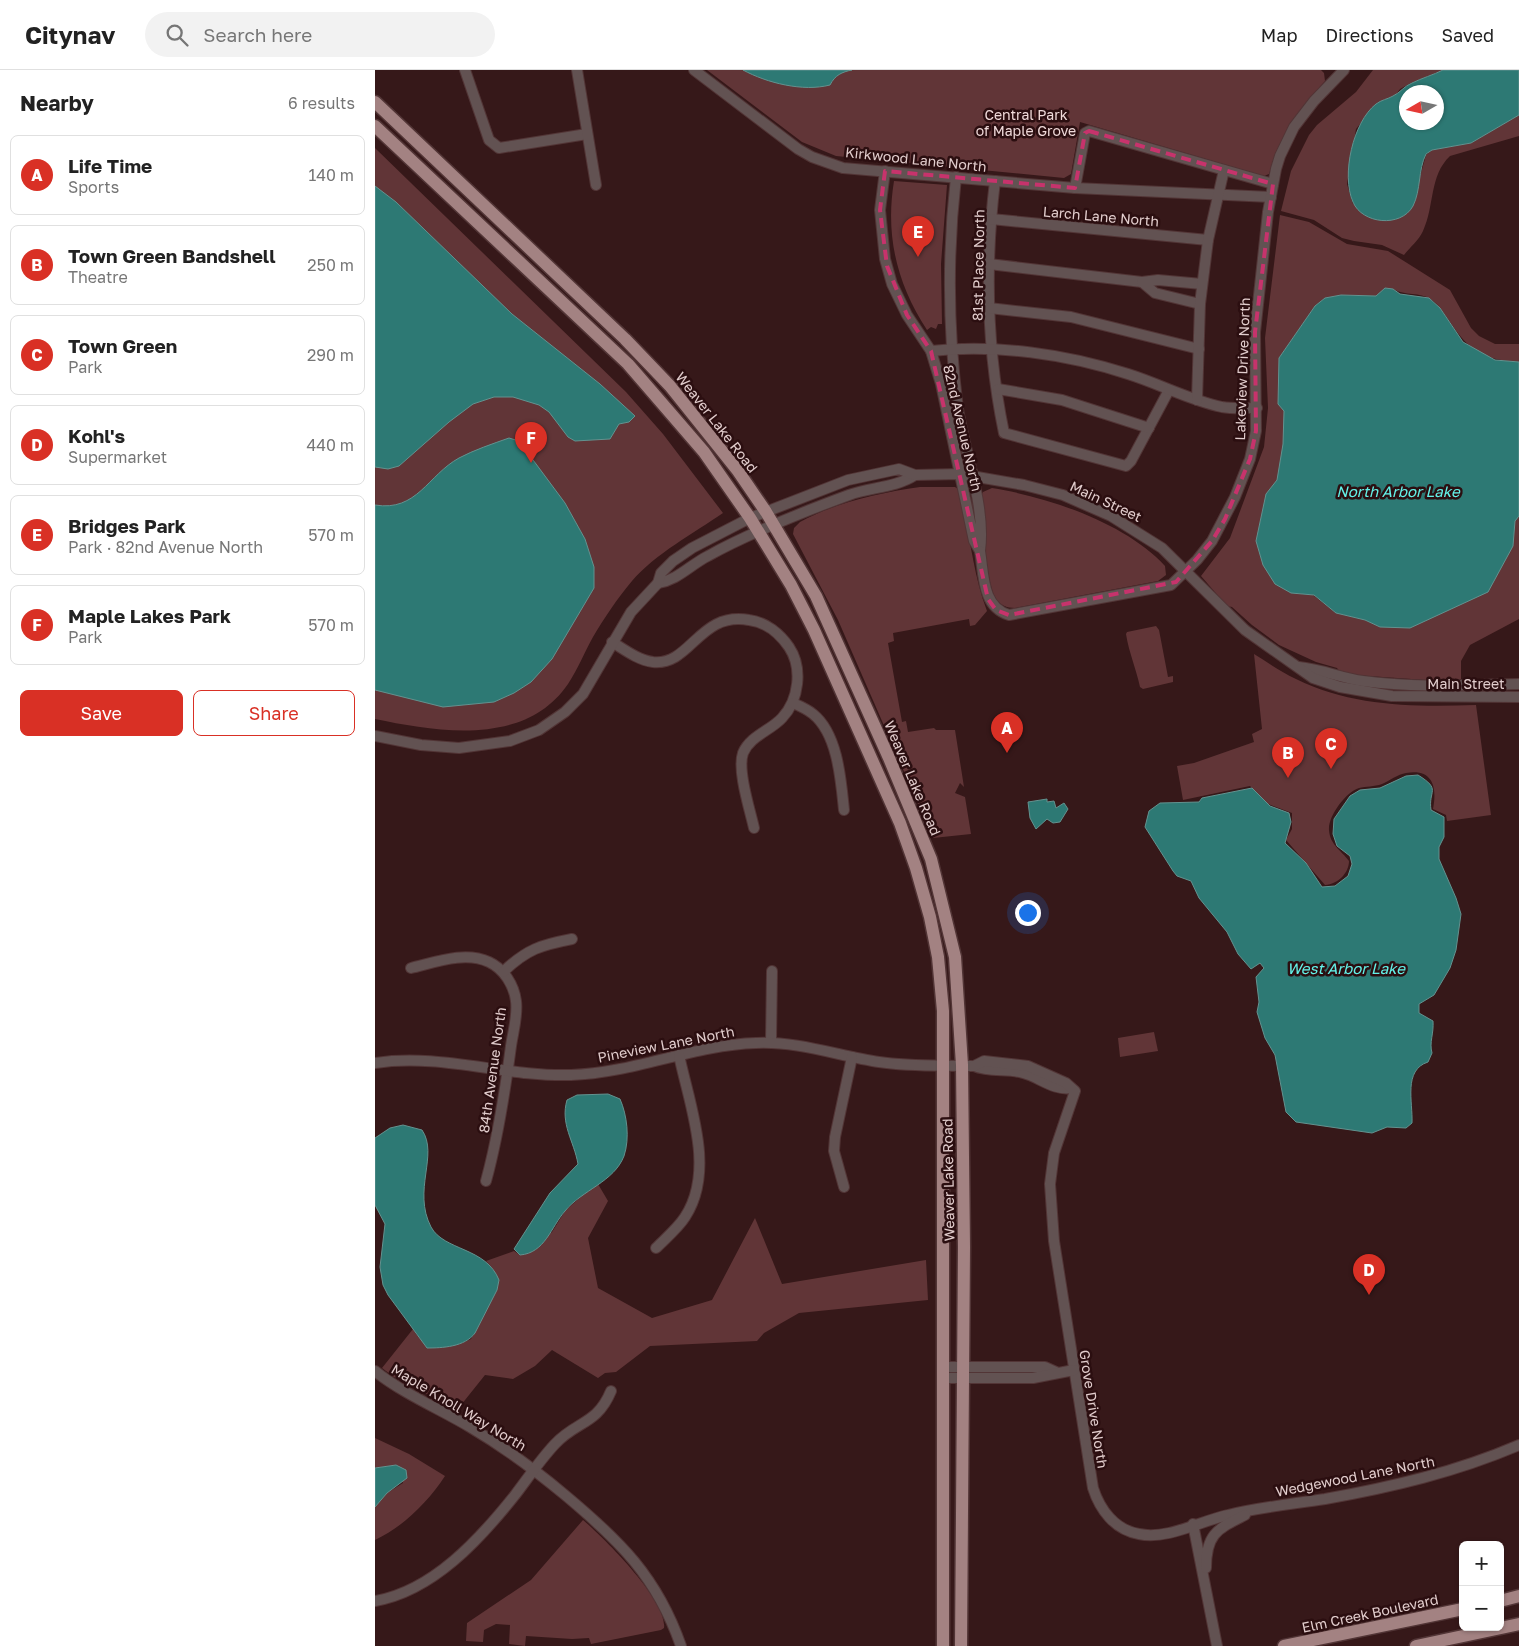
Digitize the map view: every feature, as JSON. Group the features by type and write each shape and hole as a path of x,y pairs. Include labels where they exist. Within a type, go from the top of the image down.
{"main road":[{"name":"Weaver Lake Road","path":"375,102 625,338 681,399 738,471 775,526 816,596 889,758 931,859 955,957 968,1066 962,1372 961,1646"},
{"name":"Weaver Lake Road","path":"375,126 628,364 704,452 750,518 791,585 814,630 900,823 916,868 938,957 945,1066 943,1646"},
{"path":"1504,1600 1519,1596"},
{"name":"Elm Creek Boulevard","path":"1284,1646 1459,1609"},
{"path":"1416,1646 1451,1642 1519,1624"}],"street":[{"path":"465,70 489,140 499,148 587,134"},
{"path":"577,70 596,185"},
{"name":"Kirkwood Lane North","path":"694,70 812,157 843,168 1075,188 1271,197"},
{"name":"Lakeview Drive North","path":"1002,613 1009,615 1161,588 1176,582 1212,541 1235,498 1250,459 1256,431 1255,332 1271,197 1280,156 1294,127 1340,71"},
{"path":"1075,188 1085,133 1089,132 1273,184"},
{"path":"1197,400 1202,284 1208,240 1224,170"},
{"name":"82nd Avenue North","path":"885,171 880,210 881,232 887,266 892,284 907,315 931,351 941,384 974,541 980,551"},
{"name":"82nd Avenue North","path":"956,177 951,220 949,281 951,348 960,418 972,476 981,539 980,551 988,599 996,610 1002,613"},
{"name":"81st Place North","path":"995,181 991,220 989,308 992,349 1004,433 1064,447 1126,466 1131,461 1149,428"},
{"name":"Larch Lane North","path":"991,220 1208,240"},
{"path":"989,264 1075,272 1142,282 1158,280 1202,284"},
{"path":"1142,282 1155,293 1200,304"},
{"path":"989,308 1071,317 1199,349"},
{"path":"931,351 951,348 992,349 1069,360 1127,374 1197,400 1224,407 1257,408"},
{"path":"998,389 1062,400 1149,428 1169,390"},
{"name":"Main Street","path":"375,736 421,745 459,748 494,744 523,737 552,722 575,703 592,681 612,642 631,612 658,583 661,573 680,557 750,518 848,480 871,473 899,469 915,475 960,474 1044,490 1092,507 1147,537 1186,570 1245,630 1313,678 1340,687 1392,696 1519,696"},
{"name":"Main Street","path":"658,583 669,581 704,558 851,494 902,483 915,475"},
{"path":"612,642 640,659 654,662 668,660 681,654 709,626 720,622 733,619 749,620 776,631 792,652 797,667 798,684 793,703 782,718 747,746 743,755 741,763 754,828"},
{"name":"Main Street","path":"1298,667 1317,669 1346,678 1391,684 1431,686 1519,684"},
{"path":"793,703 813,714 826,732 836,758 844,810"},
{"path":"411,968 468,957 491,962 503,972 517,959 534,948 572,939"},
{"path":"771,1042 772,971"},
{"name":"84th Avenue North","path":"486,1181 497,1138 516,1002 513,990 503,972"},
{"name":"Pineview Lane North","path":"375,1063 425,1060 571,1075 598,1072 732,1044 771,1042 897,1064 968,1066 984,1070 1022,1072 1063,1090 1073,1090"},
{"path":"656,1248 685,1218 694,1198 698,1176 697,1135 679,1055"},
{"path":"844,1187 834,1151 835,1137 852,1057"},
{"name":"Grove Drive North","path":"1073,1090 1054,1153 1050,1184 1054,1241 1093,1488 1103,1511 1120,1526 1139,1534 1161,1534 1193,1524"},
{"path":"944,1372 1033,1378 1046,1377 1056,1372 1074,1370"},
{"name":"Maple Knoll Way North","path":"375,1371 499,1444 602,1526 624,1547 659,1596 673,1623 681,1646"},
{"path":"375,1601 397,1596 423,1584 434,1576 491,1524 561,1437 597,1414 605,1405 611,1391"},
{"name":"Wedgewood Lane North","path":"1193,1524 1254,1510 1391,1486 1436,1476 1476,1463 1519,1445"},
{"path":"1206,1589 1206,1556 1212,1536 1224,1525 1254,1510"},
{"path":"1193,1524 1217,1646"}],"highlighted area":[{"path":"1089,131 1273,184 1255,332 1256,431 1250,459 1225,519 1212,541 1176,582 1009,615 996,610 988,599 931,351 907,315 887,266 880,210 885,171 1075,188 1085,133"}],"green space":[{"name":"Central Park of Maple Grove","path":"707,70 1321,70 1324,73 1325,81 1292,125 1279,148 1269,174 1264,176 1080,122 1071,174 1064,178 836,156 802,142"},
{"path":"1373,70 1443,70 1407,85 1399,85 1399,90 1396,95 1377,103 1356,129 1347,184 1353,204 1412,206 1426,155 1432,150 1471,143 1519,115 1519,136 1450,156 1443,164 1435,182 1427,221 1423,231 1404,255 1382,245 1342,238 1314,220 1281,211 1291,171 1309,135 1317,125 1356,92"},
{"path":"375,148 626,392 663,434 723,513 675,544 641,571 616,601 568,684 550,704 529,718 505,726 479,730 452,730 426,728 375,719"},
{"path":"894,181 947,185 941,264 942,324 938,324 936,329 931,327 927,330 908,295 901,277 896,259 891,221"},
{"path":"1280,215 1309,222 1347,244 1388,251 1450,290 1471,328 1479,336 1495,344 1519,344 1519,362 1487,356 1471,347 1464,340 1433,301 1422,295 1402,293 1393,289 1376,296 1341,295 1325,298 1315,306 1279,358 1285,434 1284,450 1278,479 1266,494 1291,593 1313,595 1336,613 1365,620 1380,627 1513,546 1515,520 1519,516 1519,619 1470,645 1461,661 1461,679 1454,682 1354,675 1340,672 1337,668 1316,662 1279,645 1252,625 1232,607 1227,606 1201,576 1230,538 1264,447 1268,408 1265,338"},
{"path":"920,487 955,487 958,489 978,581 987,611 975,625 970,626 969,619 893,633 894,641 888,643 902,722 906,721 908,732 934,728 936,730 955,730 964,787 960,783 955,793 965,797 971,834 933,838 838,620 793,534 794,528 800,522 829,509 874,495"},
{"path":"992,488 1061,505 1108,525 1149,551 1165,566 1166,575 1158,581 1015,608 1003,606 995,597 992,588 985,548 981,496 983,492"},
{"path":"1156,626 1159,630 1168,677 1173,676 1173,682 1143,689 1140,687 1126,634 1127,632"},
{"path":"1254,654 1296,679 1340,695 1362,700 1407,705 1476,705 1491,815 1447,821 1446,815 1433,809 1434,788 1432,782 1423,774 1415,772 1397,776 1376,786 1354,790 1339,805 1329,824 1331,840 1349,861 1349,865 1342,877 1334,883 1325,885 1286,840 1292,829 1292,813 1268,804 1250,786 1183,800 1177,766 1194,763 1254,742 1252,734 1262,729"},
{"path":"1154,1032 1158,1051 1120,1057 1118,1038"},
{"path":"598,1184 608,1201 588,1238 598,1288 652,1318 712,1300 755,1218 782,1284 926,1260 928,1300 799,1313 764,1333 757,1341 650,1346 616,1372 605,1373 598,1378 552,1350 535,1366 513,1379 485,1375 457,1410 394,1377 382,1368 413,1329 424,1342 438,1347 446,1347 471,1339 497,1290 492,1268 486,1261 514,1251 520,1255 552,1232 565,1211 587,1191"},
{"path":"375,1438 409,1454 445,1476 414,1513 385,1535 375,1540 375,1507 387,1493 403,1483 397,1465 375,1468"},
{"path":"583,1520 605,1540 645,1586 656,1602 662,1616 664,1628 591,1644 589,1638 572,1639 526,1636 525,1646 509,1644 510,1625 496,1624 484,1630 483,1642 466,1641 467,1623 531,1580"}],"water":[{"path":"743,70 852,70 839,74 830,85 797,87 763,79"},
{"path":"1443,70 1519,70 1519,115 1471,143 1432,150 1426,154 1413,206 1400,218 1382,221 1373,219 1364,215 1353,202 1348,178 1351,150 1355,136 1368,112 1378,103 1399,92 1399,130 1444,130 1444,85 1408,85"},
{"path":"375,186 396,202 512,314 600,384 635,416 629,422 619,424 610,439 575,441 568,437 549,412 539,405 513,397 494,397 473,404 449,422 399,466 388,469 375,467"},
{"name":"North Arbor Lake","path":"1385,288 1393,289 1400,294 1429,298 1440,308 1463,342 1495,360 1519,362 1519,516 1515,521 1513,546 1488,592 1410,628 1380,627 1365,620 1336,613 1314,595 1291,593 1275,584 1263,565 1256,541 1266,494 1277,480 1283,444 1284,411 1278,404 1279,358 1315,306 1325,298 1341,295 1376,296"},
{"path":"509,438 519,441 565,503 585,539 594,567 594,588 552,659 531,682 514,693 494,702 443,707 375,690 375,505 389,506 412,498 448,465 459,458"},
{"name":"West Arbor Lake","path":"1418,775 1432,787 1431,810 1444,817 1444,837 1439,847 1439,859 1461,914 1456,950 1450,968 1434,995 1419,1004 1419,1013 1433,1021 1432,1053 1428,1062 1420,1066 1412,1079 1412,1123 1406,1128 1387,1127 1372,1133 1296,1122 1286,1112 1275,1055 1265,1038 1257,1012 1259,1002 1256,977 1264,968 1260,963 1251,969 1238,954 1227,932 1199,898 1191,881 1177,876 1173,871 1145,827 1149,811 1160,803 1199,802 1202,798 1252,788 1270,806 1289,813 1291,822 1285,843 1306,863 1322,887 1335,886 1348,876 1352,864 1350,856 1337,846 1333,834 1334,819 1350,796 1360,790 1380,788 1406,776"},
{"path":"1047,799 1047,802 1054,801 1056,808 1064,803 1068,809 1060,822 1053,823 1047,819 1036,829 1030,818 1028,802"},
{"path":"608,1094 620,1099 626,1119 627,1134 624,1156 613,1173 580,1197 565,1211 547,1238 536,1250 520,1255 514,1249 550,1193 578,1164 566,1125 565,1109 567,1100 577,1095"},
{"path":"403,1125 422,1130 426,1140 428,1150 424,1200 431,1227 445,1241 485,1261 493,1269 499,1280 497,1290 475,1333 471,1338 453,1346 427,1348 388,1295 383,1285 380,1267 385,1224 375,1205 375,1138 390,1128"},
{"path":"396,1465 406,1470 407,1478 387,1493 375,1507 375,1468"}],"place":[{"name":"Bridges Park","path":"918,257"},
{"name":"Maple Lakes Park","path":"531,463"},
{"name":"Life Time","path":"1007,753"},
{"name":"Town Green","path":"1331,769"},
{"name":"Town Green Bandshell","path":"1288,778"},
{"name":"Kohl's","path":"1369,1295"}]}
